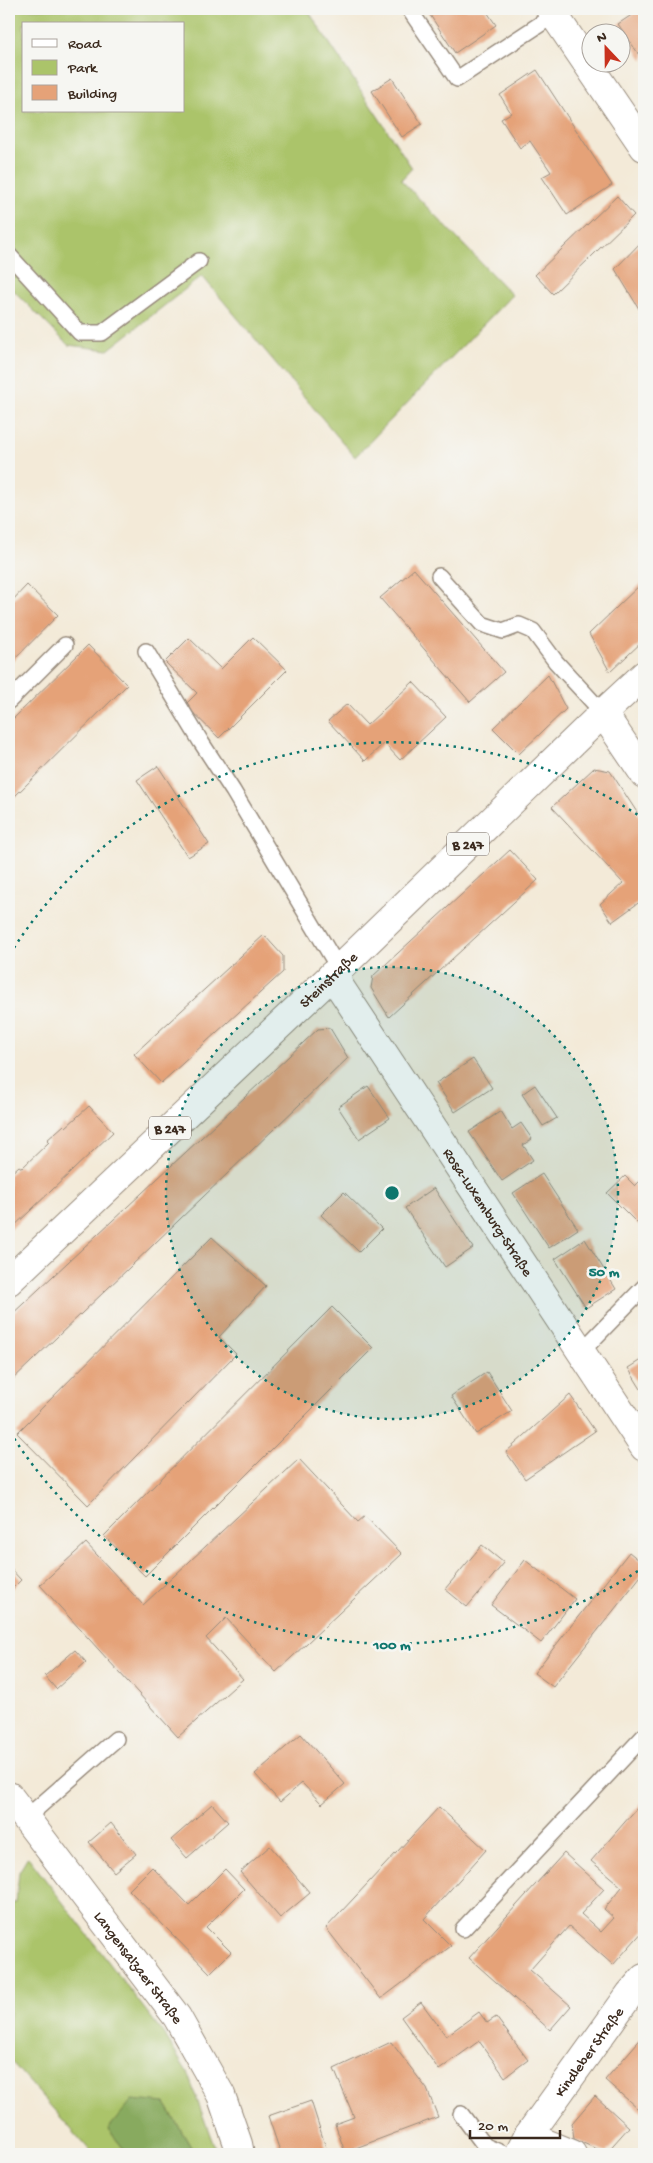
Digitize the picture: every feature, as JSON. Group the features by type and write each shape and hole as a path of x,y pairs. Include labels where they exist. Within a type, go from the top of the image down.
{"street":[{"path":"552,12 644,147"},
{"name":"Steinstraße","path":"9,1281 336,972 644,675"},
{"path":"604,713 644,774"},
{"name":"Rosa-Luxemburg-Straße","path":"336,972 644,1447"},
{"name":"Langensalzaer Straße","path":"9,1796 177,2017 222,2095 240,2154"},
{"name":"Kindleber Straße","path":"523,2145 630,1994 644,1978"},
{"path":"523,2145 572,2154"}],"lane":[{"path":"409,9 457,79 552,12"},
{"path":"9,255 80,333 102,334 199,262"},
{"path":"439,576 482,624 503,631 519,625 533,631 556,662 604,713"},
{"path":"9,701 65,645"},
{"path":"146,651 200,742 233,791 336,972"},
{"path":"581,1352 644,1287"},
{"path":"463,1929 644,1736"},
{"path":"26,1818 116,1739"},
{"path":"461,2114 485,2146 504,2154"}],"green space":[{"path":"9,9 307,9 412,168 401,180 512,295 355,457 202,276 108,350 68,345 9,286"},
{"path":"28,1857 163,2033 187,2072 217,2154 195,2154 165,2103 108,2129 128,2154 93,2154 9,2059 9,1903 16,1903 19,1872"},
{"path":"132,2100 165,2103 195,2154 128,2154 108,2129"}],"building":[{"path":"426,9 485,9 496,25 455,53"},
{"path":"629,9 644,9 644,62 630,42 630,22 621,22 633,14"},
{"path":"537,70 612,185 567,215 542,177 551,172 530,141 520,148 501,119 511,113 500,95"},
{"path":"392,78 422,124 402,137 372,91"},
{"path":"617,196 634,215 553,294 535,275"},
{"path":"644,239 644,317 615,269"},
{"path":"414,569 504,672 470,702 380,598"},
{"path":"644,581 644,640 610,672 589,634"},
{"path":"27,585 58,615 9,665 9,604"},
{"path":"253,637 287,670 219,738 185,705 197,693 165,662 189,638 221,669"},
{"path":"88,645 127,685 9,802 9,723"},
{"path":"548,675 566,709 519,754 493,728"},
{"path":"413,682 446,717 400,760 384,743 365,761 328,721 347,704 367,725"},
{"path":"158,766 209,844 188,857 137,780"},
{"path":"594,768 610,771 644,823 644,905 641,901 612,922 600,904 623,883 552,807"},
{"path":"510,850 538,880 389,1017 371,988 373,976"},
{"path":"264,935 283,956 283,972 161,1083 134,1054"},
{"path":"330,1028 348,1058 9,1383 9,1317 318,1029"},
{"path":"473,1059 492,1088 455,1112 436,1083"},
{"path":"535,1085 557,1118 543,1126 522,1094"},
{"path":"368,1086 390,1118 359,1139 338,1107"},
{"path":"89,1106 113,1132 10,1230 9,1175 19,1166 22,1168 49,1142 47,1140 64,1125 66,1127"},
{"path":"501,1111 512,1129 521,1123 532,1139 523,1145 533,1160 502,1181 469,1132"},
{"path":"542,1174 578,1229 549,1248 513,1193"},
{"path":"625,1176 635,1186 644,1177 644,1230 607,1193"},
{"path":"434,1188 473,1248 445,1267 405,1208"},
{"path":"344,1192 382,1229 359,1252 321,1215"},
{"path":"212,1237 266,1286 219,1337 236,1354 88,1505 17,1433"},
{"path":"585,1239 616,1289 586,1308 555,1259"},
{"path":"332,1307 373,1348 145,1576 104,1536"},
{"path":"644,1358 644,1394 628,1368"},
{"path":"487,1372 512,1411 476,1434 451,1396"},
{"path":"570,1395 595,1431 525,1479 506,1452"},
{"path":"299,1459 358,1522 365,1516 402,1554 276,1672 226,1618 206,1638 243,1679 178,1737 40,1585 86,1543 143,1605"},
{"path":"482,1545 504,1563 467,1607 445,1589"},
{"path":"629,1552 644,1564 644,1572 553,1687 534,1673"},
{"path":"525,1560 575,1599 541,1643 491,1605"},
{"path":"9,1567 21,1580 9,1592"},
{"path":"75,1650 86,1662 56,1689 45,1676"},
{"path":"301,1734 345,1784 322,1804 302,1783 280,1802 255,1774"},
{"path":"644,1800 644,1930 613,1965 569,1926 530,1970 571,2006 550,2030 469,1958 564,1853 604,1889 581,1914 601,1932 614,1918 604,1909 622,1887 591,1861"},
{"path":"212,1804 228,1822 187,1858 171,1840"},
{"path":"439,1807 486,1850 424,1919 451,1946 381,1999 326,1928"},
{"path":"111,1823 136,1854 114,1872 89,1842"},
{"path":"270,1846 310,1893 280,1918 240,1872"},
{"path":"152,1867 189,1905 225,1869 244,1889 206,1927 231,1952 210,1973 129,1890"},
{"path":"421,2002 446,2036 479,2012 487,2023 496,2017 528,2060 505,2077 479,2041 439,2070 401,2017"},
{"path":"644,2035 644,2114 605,2080"},
{"path":"391,2042 427,2089 438,2117 345,2152 335,2124 354,2117 334,2069"},
{"path":"595,2096 629,2127 606,2153 574,2139 572,2123"},
{"path":"311,2101 328,2154 281,2154 268,2116"}]}
